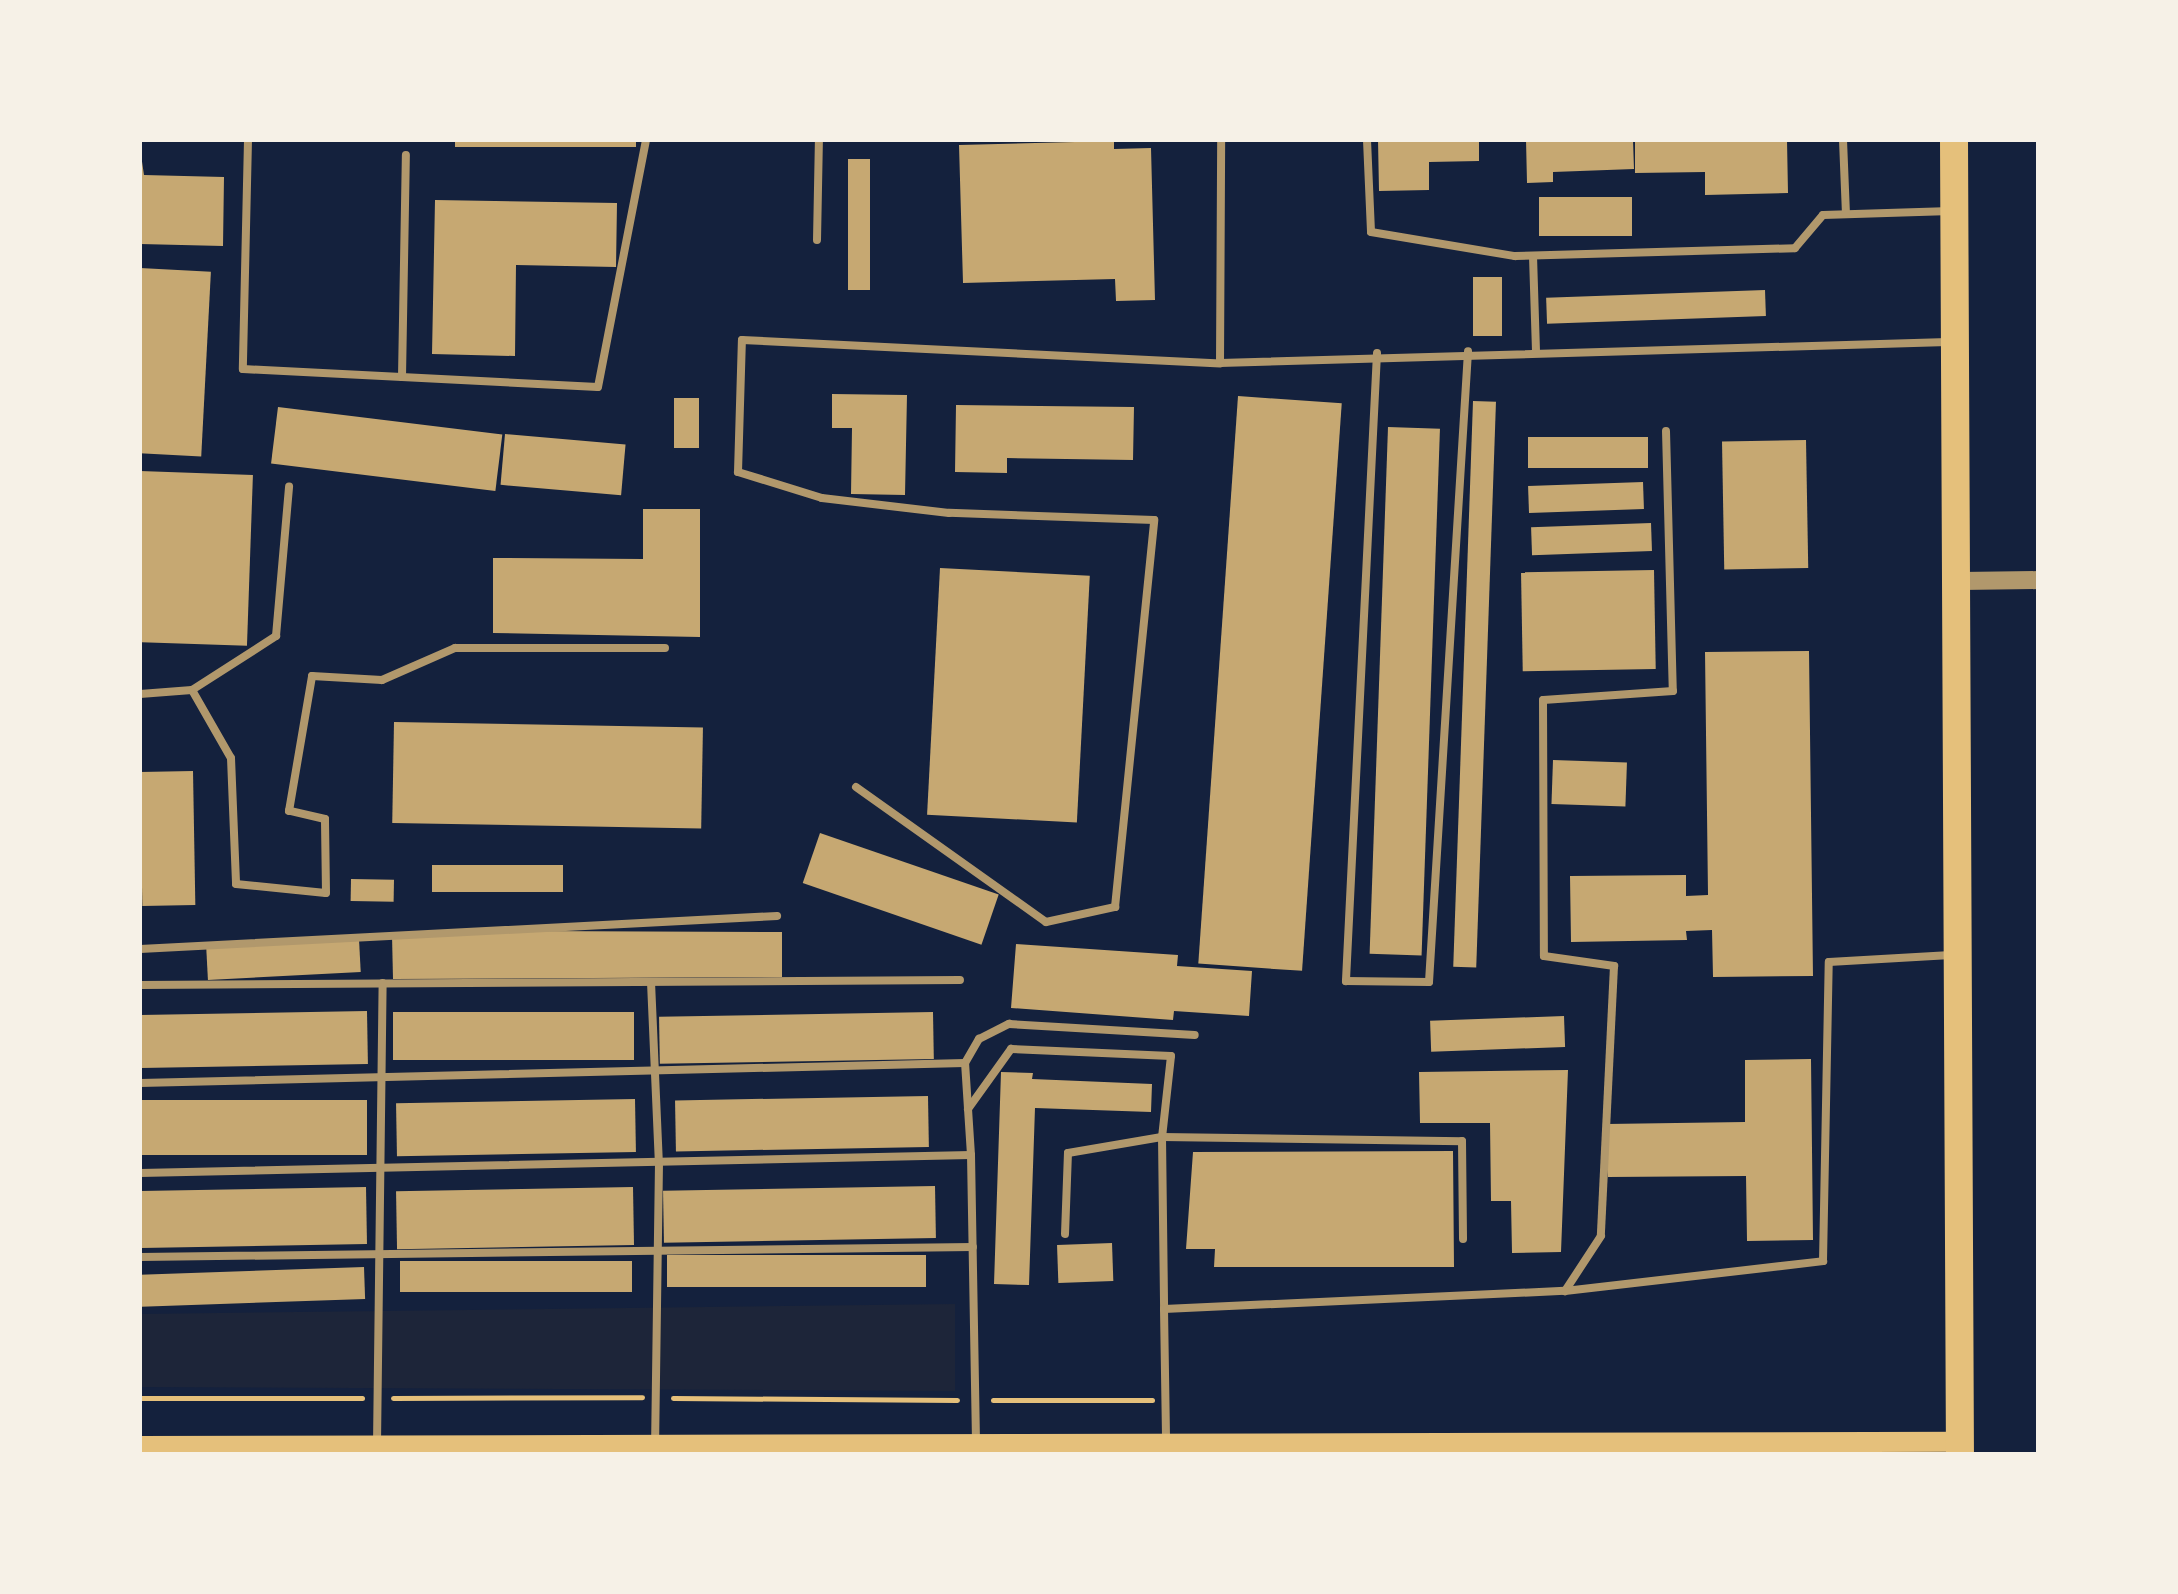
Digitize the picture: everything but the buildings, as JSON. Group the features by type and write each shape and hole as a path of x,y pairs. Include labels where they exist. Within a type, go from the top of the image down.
{"highway":[{"path":"1954,140 1961,581 1960,1448"}],"main road":[{"path":"140,1446 462,1452 976,1451 1166,1445 1230,1449 1960,1448"}],"street":[{"path":"1961,581 2038,580"}],"lane":[{"path":"248,140 244,368 598,387 646,140"},
{"path":"817,240 818,140"},
{"path":"1220,363 1221,140"},
{"path":"1367,140 1371,232 1533,256 1795,248 1822,215 1955,211"},
{"path":"1843,140 1846,214"},
{"path":"402,377 406,155"},
{"path":"1533,256 1536,350"},
{"path":"856,787 1046,922 1115,907 1154,520 950,513 822,498 738,472 742,340 1220,363 1468,351 1957,342"},
{"path":"1377,354 1346,981 1429,982 1468,351"},
{"path":"1565,1291 1601,1236 1614,966 1544,956 1543,700 1673,691 1666,431"},
{"path":"140,694 192,690 276,636 288,487"},
{"path":"192,690 231,758 236,884 326,893 324,819 289,811 312,676 382,680 455,648 665,648"},
{"path":"140,949 777,916"},
{"path":"1164,1309 1565,1291 1823,1261 1829,962 1960,954"},
{"path":"140,985 960,980"},
{"path":"651,982 659,1163 655,1450"},
{"path":"377,1451 383,983"},
{"path":"976,1451 971,1155 965,1062 979,1039 1009,1024 1195,1035"},
{"path":"968,1109 1011,1050 1171,1056 1162,1137 1166,1445"},
{"path":"140,1082 965,1062"},
{"path":"1065,1234 1068,1152 1162,1137 1462,1142 1463,1240"},
{"path":"140,1173 971,1155"},
{"path":"140,1257 658,1254 973,1247"}],"shaded area":[{"path":"955,1304 955,1391 140,1387 140,1314"}]}
